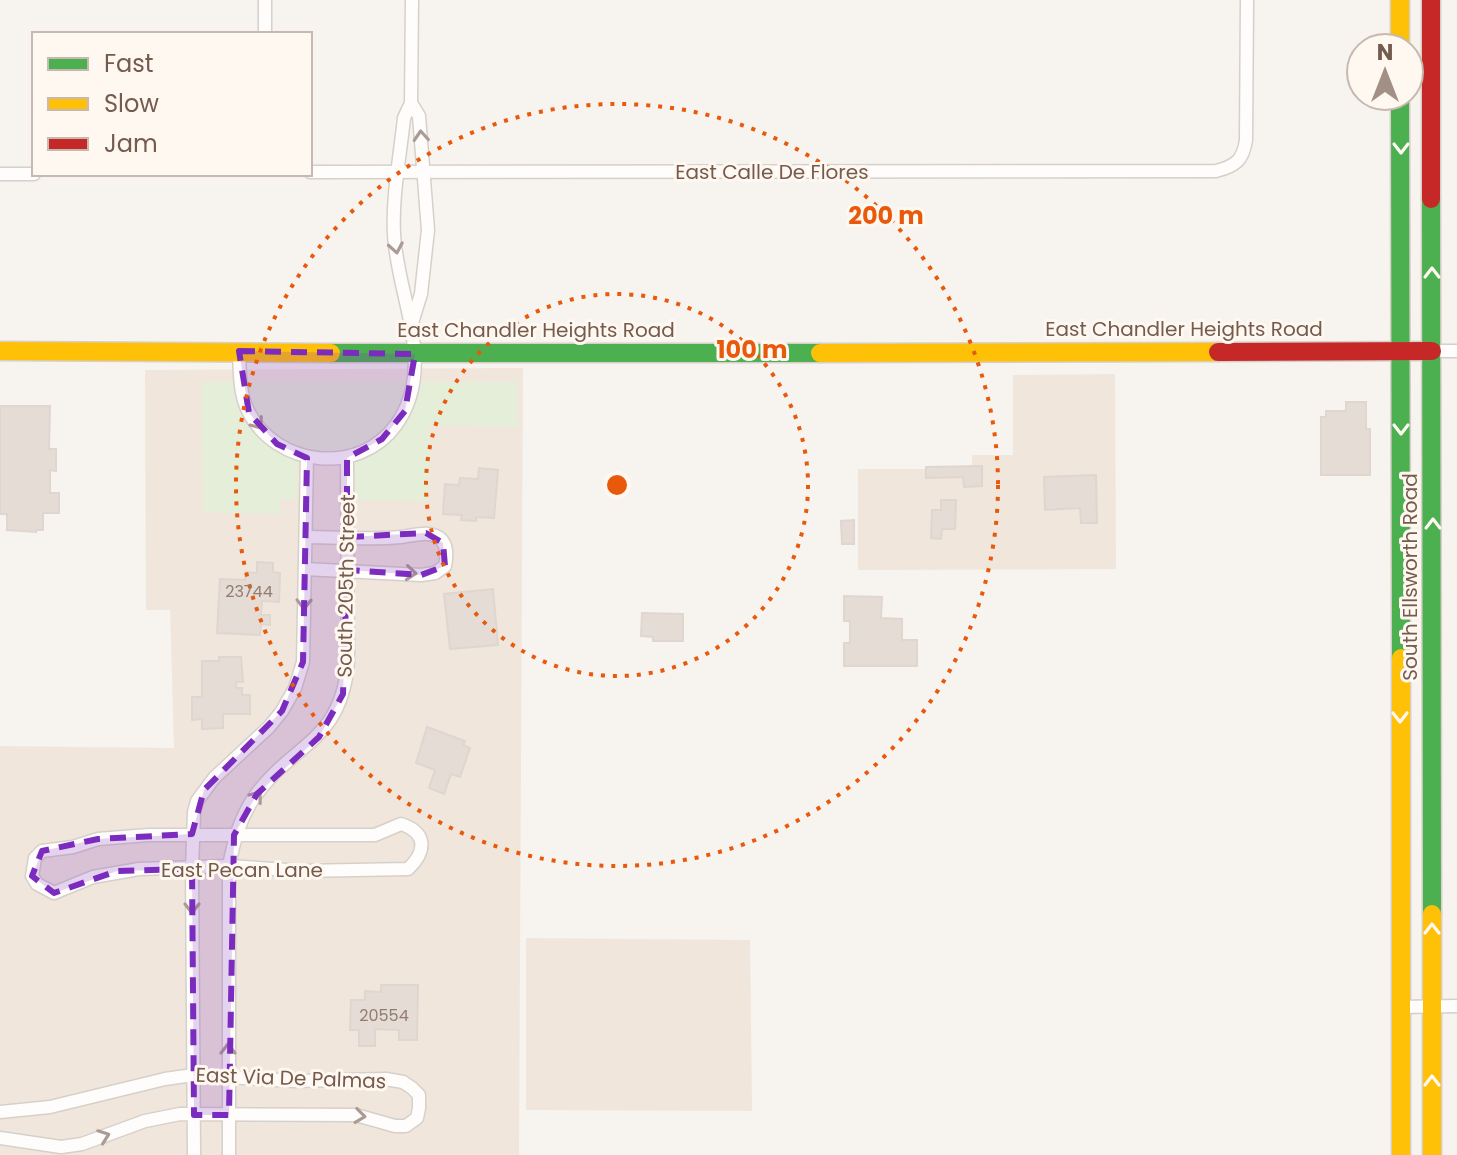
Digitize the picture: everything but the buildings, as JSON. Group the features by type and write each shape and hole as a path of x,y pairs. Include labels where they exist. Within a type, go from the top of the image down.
{"main road":[{"path":"1400,0 1400,32"},
{"name":"South Ellsworth Road","path":"1431,0 1432,1155"},
{"name":"South Ellsworth Road","path":"1400,112 1401,1155"},
{"name":"East Chandler Heights Road","path":"0,351 415,354 1432,351"}],"street":[{"path":"265,0 265,32"},
{"path":"239,351 240,388 249,413 277,444 307,457 337,459 368,449 394,427 411,395 415,354 412,323 394,234 404,118 411,103 412,0"},
{"name":"East Calle De Flores","path":"312,172 1216,171 1233,167 1244,155 1247,0"},
{"path":"411,103 419,116 428,230 421,294 412,323"},
{"path":"0,174 32,174"},
{"name":"East Chandler Heights Road","path":"1432,351 1457,351"},
{"name":"South 205th Street","path":"194,1155 194,812 204,790 269,727 295,688 303,662 307,457"},
{"name":"South 205th Street","path":"229,1155 229,866 234,835 257,794 279,770 319,737 343,694 348,662 347,457"},
{"path":"305,569 421,575 435,573 445,566 447,555 443,543 426,533 398,537 306,537"},
{"name":"East Pecan Lane","path":"401,824 419,834 422,848 418,860 408,869 301,871 229,866 117,871 54,893 37,884 32,876 35,858 42,851 73,847 98,839 234,835 375,835 401,824"},
{"path":"1400,1007 1457,1006"},
{"name":"East Via De Palmas","path":"0,1112 50,1107 193,1075 294,1081 386,1079 403,1082 419,1095 417,1118 406,1126 356,1115 194,1115 163,1116 72,1145 52,1146 0,1138"}],"highlighted area":[{"path":"239,351 415,354 405,411 382,439 347,458 347,537 426,533 443,543 445,566 421,575 347,570 343,694 319,737 257,794 234,835 229,1115 194,1115 192,869 117,871 54,893 32,876 42,851 98,839 192,834 204,790 282,711 303,662 307,458 277,444 249,413"}],"shaded area":[{"path":"523,368 519,1155 0,1155 0,746 174,748 170,610 146,610 145,370"},
{"path":"1115,374 1116,569 858,570 858,469 972,469 972,455 1013,455 1013,375"},
{"path":"526,938 750,940 752,1111 526,1110"}],"green space":[{"path":"202,382 518,382 518,427 430,425 428,501 353,500 354,464 298,464 296,499 280,498 280,514 203,512"}],"traffic: fast":[{"path":"1400,112 1401,658"},
{"path":"1431,199 1432,914"},
{"path":"331,353 820,353"}],"traffic: slow":[{"path":"1400,0 1400,32"},
{"path":"0,351 331,353"},
{"path":"820,353 1218,352"},
{"path":"1401,658 1401,1155"},
{"path":"1432,914 1432,1155"}],"traffic: jam":[{"path":"1431,0 1431,199"},
{"path":"1218,352 1432,351"}]}
